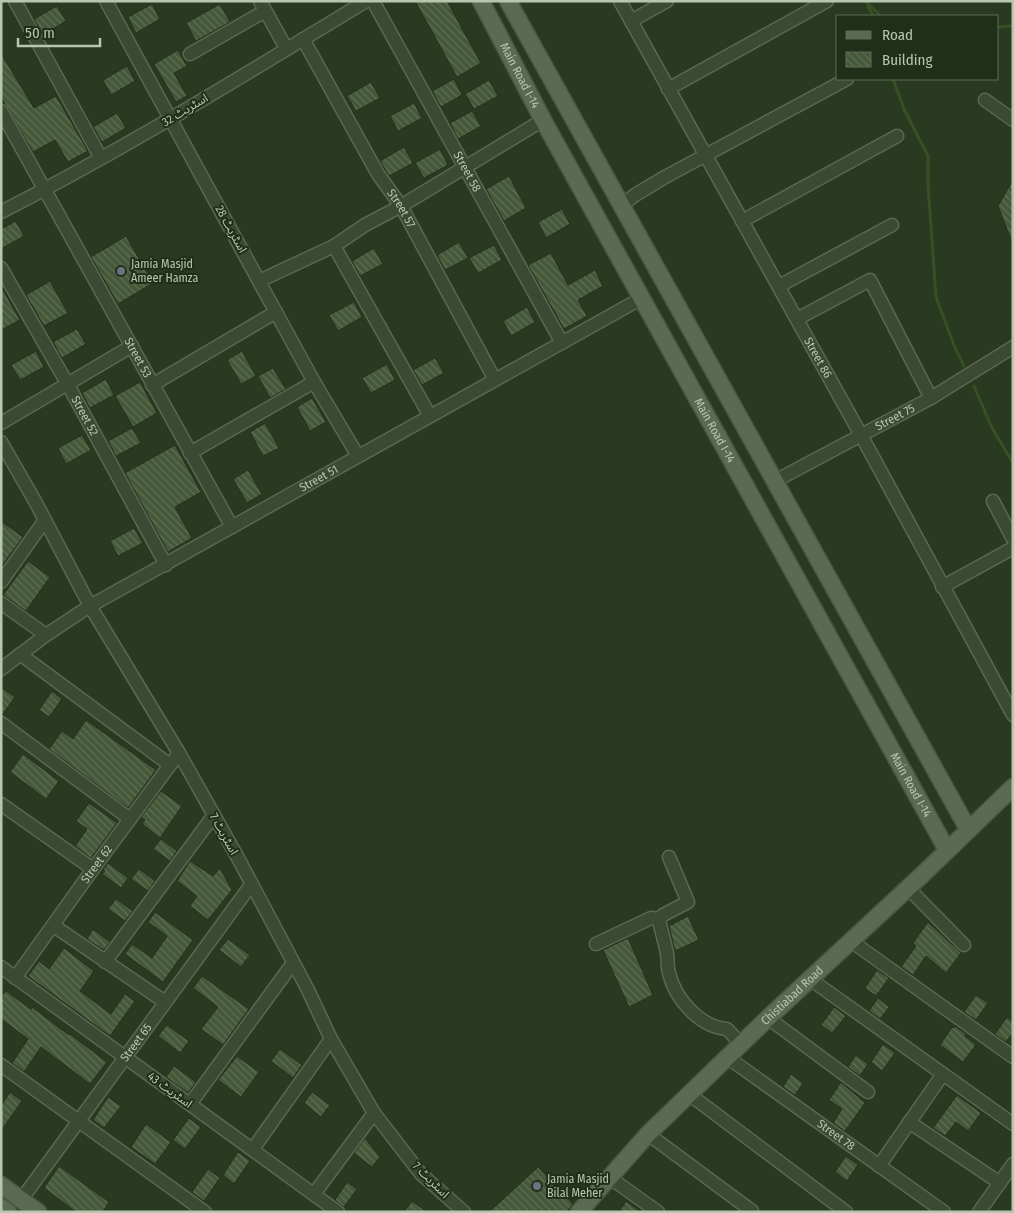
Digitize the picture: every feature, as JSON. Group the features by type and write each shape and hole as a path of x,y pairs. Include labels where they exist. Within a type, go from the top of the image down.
{"main road":[{"name":"Main Road I-14","path":"508,1 968,829"},
{"name":"Main Road I-14","path":"488,4 543,120 947,850"},
{"path":"640,293 660,275"},
{"name":"Chistiabad Road","path":"579,1212 648,1134 1013,787"},
{"path":"1,1185 38,1212"},
{"path":"1,1207 8,1212"}],"street":[{"path":"15,1 101,158"},
{"name":"اسٹریٹ 28","path":"106,1 314,382 358,456"},
{"name":"اسٹریٹ 32","path":"1,212 170,119 366,1"},
{"name":"Street 58","path":"373,1 562,343"},
{"name":"Street 86","path":"620,1 779,286 1013,715"},
{"path":"631,21 667,1"},
{"path":"668,89 827,1"},
{"path":"190,54 263,6 286,48"},
{"name":"Street 57","path":"303,39 378,174 401,206 495,380"},
{"path":"622,205 650,186 845,80"},
{"path":"985,100 1013,120"},
{"name":"Street 53","path":"2,115 232,527"},
{"path":"259,281 334,246 365,225 401,206 543,120"},
{"path":"742,221 897,136"},
{"path":"779,286 892,225"},
{"path":"334,246 430,416"},
{"name":"Street 52","path":"1,268 68,383 166,565"},
{"path":"797,319 870,280 931,398"},
{"name":"Street 51","path":"1,669 46,635 90,606 562,343 640,293"},
{"path":"152,385 276,312"},
{"path":"1,423 132,346"},
{"name":"Street 75","path":"775,481 931,398 1013,347"},
{"path":"190,453 314,382"},
{"name":"اسٹریٹ 7","path":"3,448 45,520 90,606 214,815 294,963 332,1039 374,1113 421,1174 464,1212"},
{"path":"993,501 1013,539"},
{"path":"1,582 45,520"},
{"path":"942,587 1013,548"},
{"path":"1,603 46,635"},
{"path":"20,654 170,765"},
{"path":"1,723 130,819"},
{"name":"Street 62","path":"15,978 179,754"},
{"path":"1,804 93,869"},
{"path":"105,962 214,815"},
{"path":"659,919 688,902 668,857"},
{"name":"Street 65","path":"22,1200 124,1057 251,885"},
{"path":"908,888 964,945"},
{"path":"596,944 651,918 659,919"},
{"path":"659,919 667,953 669,974 678,995 695,1015 717,1028 727,1029 741,1044"},
{"path":"54,926 165,1002"},
{"path":"851,941 1013,1057"},
{"path":"190,1104 294,963"},
{"name":"اسٹریٹ 43","path":"1,968 338,1212"},
{"path":"810,979 1013,1124"},
{"path":"768,1018 868,1092"},
{"path":"253,1149 332,1039"},
{"name":"Street 78","path":"727,1057 944,1212"},
{"path":"1,1065 205,1212"},
{"path":"879,1166 943,1074"},
{"path":"690,1094 830,1207 846,1212"},
{"path":"314,1194 374,1113"},
{"path":"909,1122 1000,1182"},
{"path":"648,1134 752,1212"},
{"path":"979,1212 1013,1164"},
{"path":"609,1177 658,1212"}],"building":[{"path":"415,1 447,1 481,63 457,77"},
{"path":"152,4 160,19 136,33 128,17"},
{"path":"220,4 230,22 196,41 186,23"},
{"path":"57,6 66,21 43,35 34,19"},
{"path":"178,50 187,66 174,73 187,96 176,102 154,64"},
{"path":"1,53 34,108 56,96 88,151 68,162 55,140 33,152 1,97"},
{"path":"127,66 135,81 111,95 103,80"},
{"path":"454,79 462,95 441,107 432,91"},
{"path":"489,80 498,96 474,109 465,94"},
{"path":"371,82 380,98 356,111 347,96"},
{"path":"414,103 422,118 398,131 390,116"},
{"path":"472,111 481,126 458,139 450,123"},
{"path":"117,113 126,128 102,142 93,127"},
{"path":"404,147 413,163 389,176 380,161"},
{"path":"440,149 448,165 424,178 415,163"},
{"path":"509,176 526,208 504,221 486,189"},
{"path":"1013,180 1013,242 1012,242 998,206"},
{"path":"562,209 570,224 546,238 538,222"},
{"path":"16,221 24,236 1,249 1,229"},
{"name":"Jamia Masjid Ameer Hamza","path":"126,236 153,283 118,304 91,257"},
{"path":"459,242 468,258 445,270 437,255"},
{"path":"494,245 502,260 478,273 469,258"},
{"path":"374,248 383,264 360,276 352,261"},
{"path":"551,253 568,285 595,270 603,286 578,300 587,316 564,329 528,265"},
{"path":"50,281 68,313 44,326 26,295"},
{"path":"1,286 20,320 1,330"},
{"path":"354,302 362,317 338,331 329,315"},
{"path":"527,307 535,322 511,336 503,321"},
{"path":"77,329 86,344 62,358 53,342"},
{"path":"36,351 44,367 20,380 11,365"},
{"path":"242,351 256,376 241,384 227,360"},
{"path":"435,358 444,373 422,385 413,370"},
{"path":"387,364 395,380 371,393 362,378"},
{"path":"273,368 286,389 270,398 258,376"},
{"path":"106,379 114,395 90,408 82,393"},
{"path":"140,382 157,413 133,427 115,396"},
{"path":"312,398 326,422 310,431 297,407"},
{"path":"265,423 279,448 263,456 250,432"},
{"path":"132,428 141,443 116,456 108,441"},
{"path":"82,435 91,450 66,464 58,448"},
{"path":"175,445 201,492 175,507 192,538 168,552 125,473"},
{"path":"248,470 262,494 247,503 233,479"},
{"path":"1,521 23,537 1,567"},
{"path":"134,528 143,543 118,556 110,541"},
{"path":"28,561 50,577 26,611 3,595"},
{"path":"1,687 15,697 2,715 1,715"},
{"path":"52,691 62,699 49,717 39,710"},
{"path":"86,720 156,770 128,808 49,749 62,731 73,739"},
{"path":"23,754 59,781 46,799 10,772"},
{"path":"161,791 182,806 160,838 142,824 145,820 141,817"},
{"path":"89,803 117,823 91,858 75,846 87,829 76,821"},
{"path":"161,839 177,851 170,861 153,849"},
{"path":"190,861 213,876 220,868 232,890 208,920 190,906 197,896 177,881"},
{"path":"108,863 128,878 121,888 102,874"},
{"path":"139,869 155,881 148,891 131,879"},
{"path":"116,899 133,911 125,921 108,909"},
{"path":"155,912 193,940 163,982 125,954 132,944 152,958 167,936 148,922"},
{"path":"688,916 699,940 675,951 669,926"},
{"path":"928,922 961,953 946,973 926,956 913,975 901,967 916,946 913,943"},
{"path":"93,929 110,942 104,950 87,939"},
{"path":"628,938 653,995 629,1007 603,950"},
{"path":"228,939 250,955 241,967 219,950"},
{"path":"64,948 94,971 80,991 111,1014 125,994 135,1001 110,1036 28,976 39,961 49,969"},
{"path":"877,970 889,978 876,996 865,988"},
{"path":"202,976 249,1009 223,1045 201,1029 218,1007 193,988"},
{"path":"6,991 31,1009 32,1007 107,1062 90,1084 41,1047 24,1072 12,1063 28,1039 1,1019 1,997"},
{"path":"976,995 988,1003 976,1020 964,1012"},
{"path":"878,998 889,1007 880,1019 869,1011"},
{"path":"834,1007 846,1016 832,1033 821,1025"},
{"path":"1007,1017 1013,1022 1013,1033 1006,1042 995,1034"},
{"path":"167,1025 189,1041 180,1053 158,1036"},
{"path":"955,1026 976,1045 963,1062 940,1045 952,1027 954,1028"},
{"path":"883,1044 895,1053 882,1071 871,1062"},
{"path":"280,1049 302,1065 293,1078 271,1061"},
{"path":"856,1055 868,1064 860,1076 848,1067"},
{"path":"237,1056 259,1072 241,1097 218,1080"},
{"path":"174,1066 196,1082 188,1093 166,1077"},
{"path":"791,1074 803,1083 795,1095 783,1087"},
{"path":"841,1082 865,1103 845,1131 833,1123 842,1109 829,1100"},
{"path":"10,1092 22,1101 1,1131 1,1106"},
{"path":"312,1092 330,1105 321,1117 304,1103"},
{"path":"957,1095 981,1113 968,1131 956,1122 945,1136 933,1128"},
{"path":"108,1097 121,1106 104,1128 93,1120"},
{"path":"189,1118 201,1127 185,1149 173,1140"},
{"path":"146,1124 171,1142 155,1164 131,1147"},
{"path":"365,1138 380,1157 372,1167 354,1153"},
{"path":"238,1152 250,1161 234,1184 223,1175"},
{"path":"846,1156 858,1165 847,1181 835,1172"},
{"path":"59,1166 109,1202 103,1212 76,1212 44,1188"},
{"name":"Jamia Masjid Bilal Meher","path":"538,1167 573,1204 567,1212 489,1212"},
{"path":"208,1169 220,1178 204,1201 192,1192"},
{"path":"347,1182 357,1189 344,1207 335,1200"},
{"path":"412,1201 427,1212 404,1212"},
{"path":"626,1201 641,1212 619,1212"}],"waterway":[{"path":"865,1 880,15"},
{"path":"868,6 872,15"},
{"path":"999,27 1013,26"},
{"path":"893,80 904,109 928,156 928,185 936,297 955,348 964,366"},
{"path":"974,386 992,428 1013,463"}],"place":[{"name":"Jamia Masjid Ameer Hamza","path":"121,271"},
{"name":"Jamia Masjid Bilal Meher","path":"537,1186"}]}
